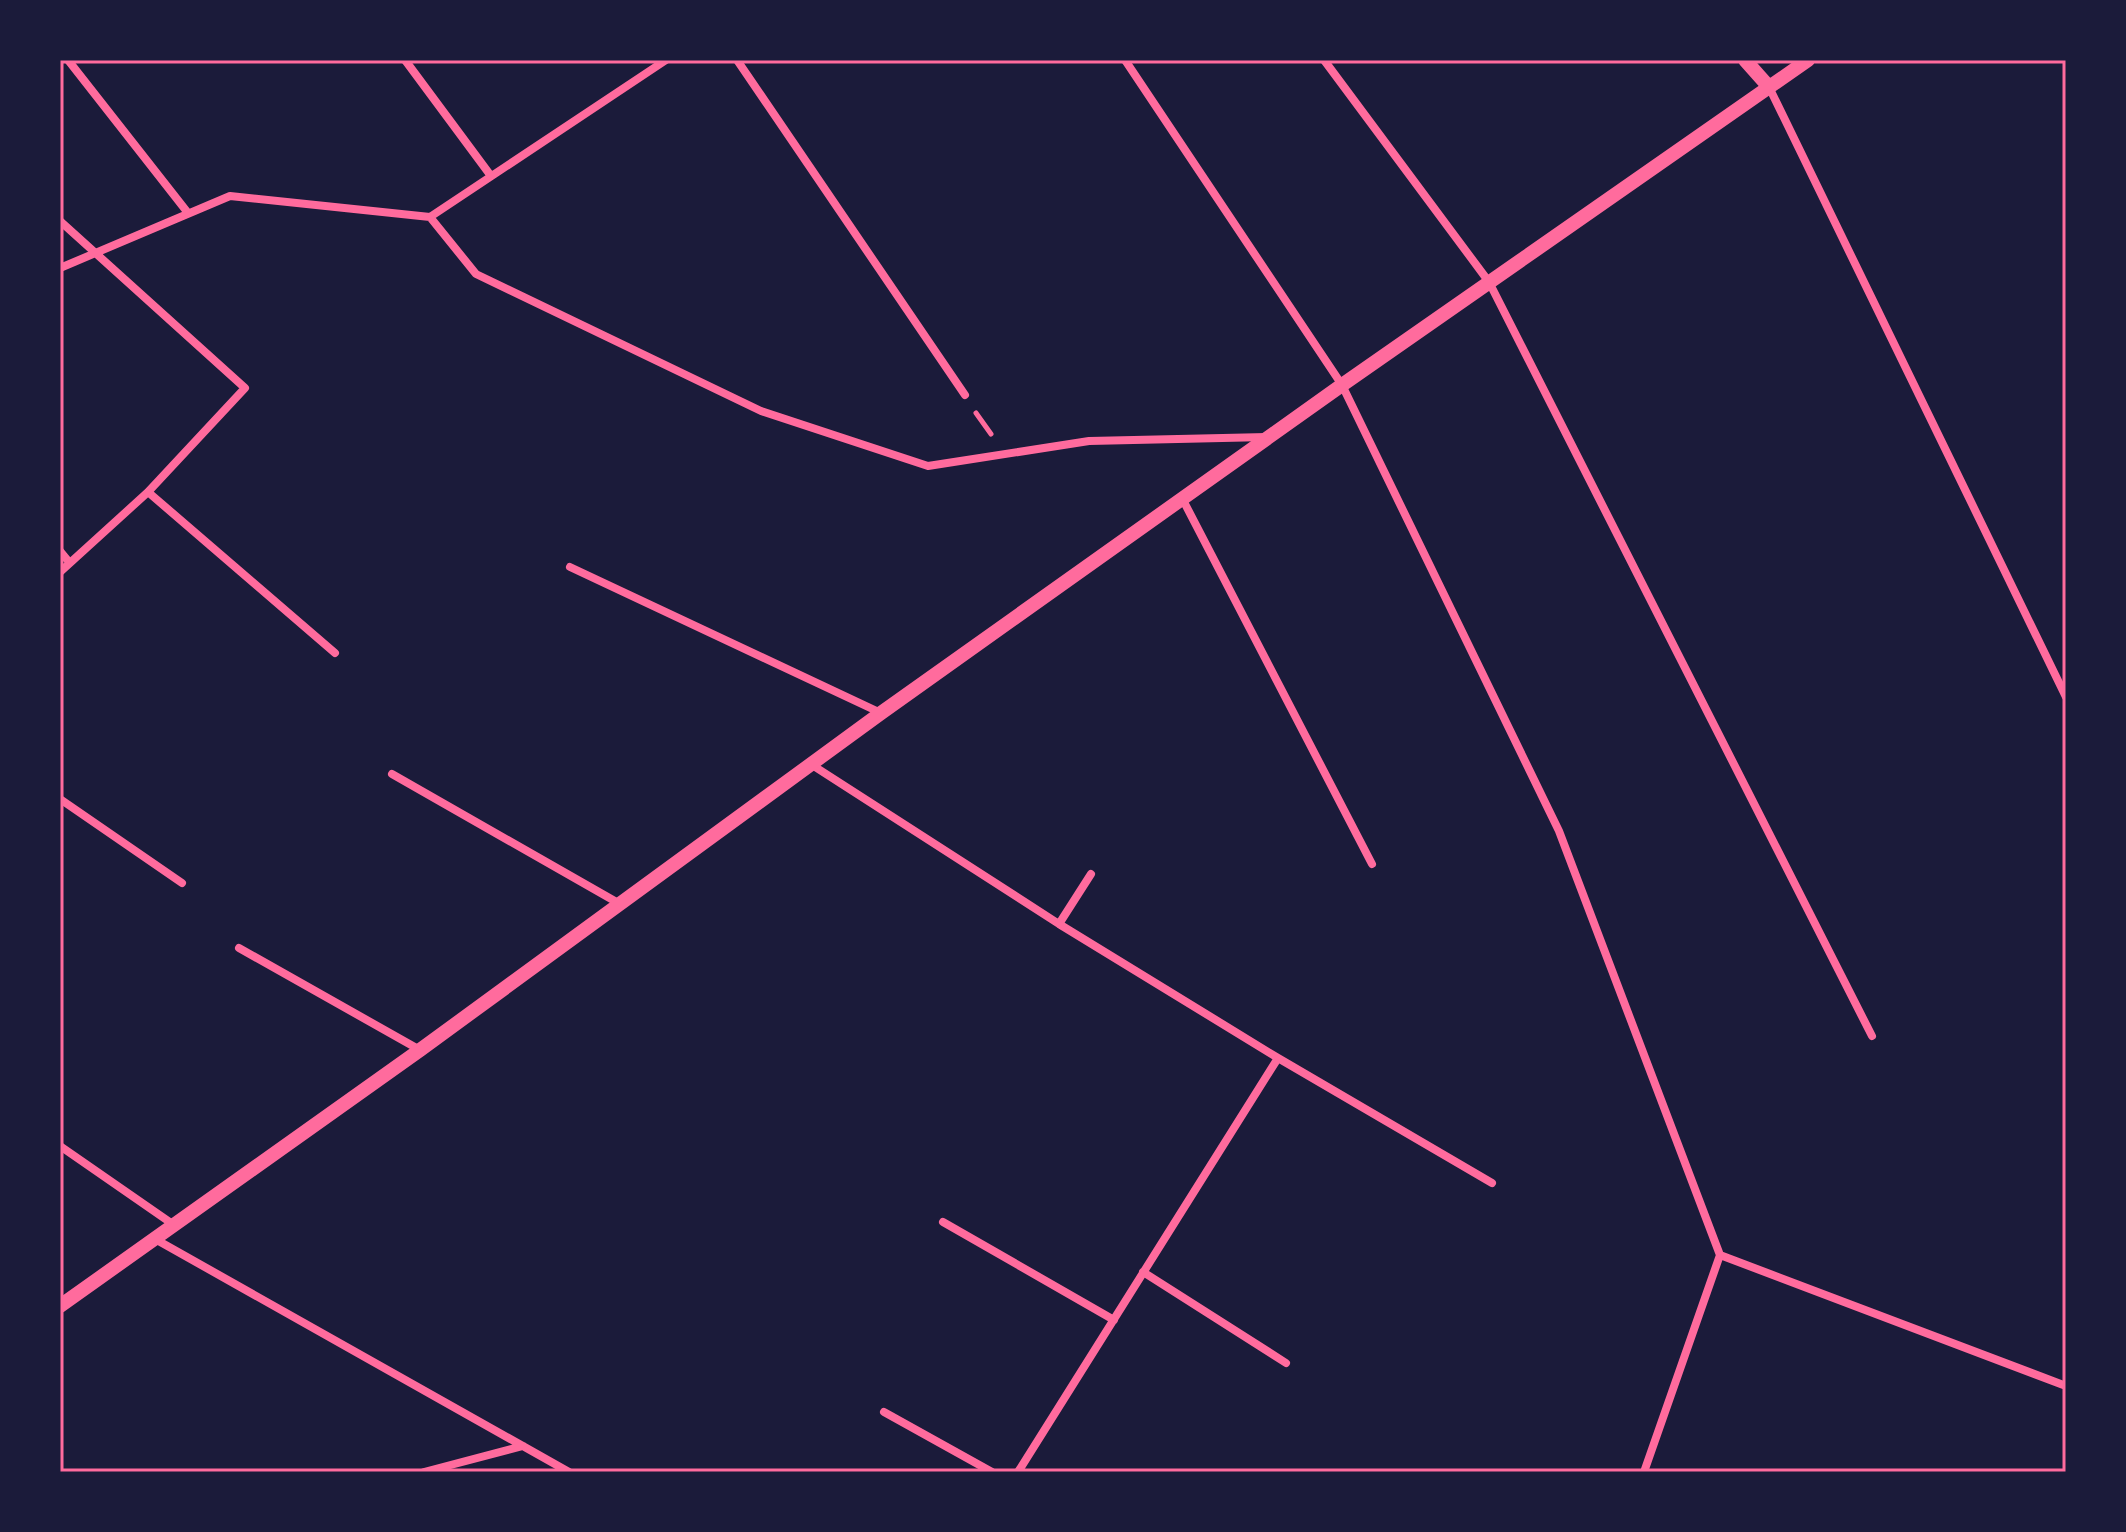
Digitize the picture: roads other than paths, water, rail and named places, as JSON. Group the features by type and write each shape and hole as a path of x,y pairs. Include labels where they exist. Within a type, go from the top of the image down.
{"street":[{"path":"68,60 188,213"},
{"path":"405,60 491,176"},
{"path":"60,268 230,196 430,217 666,60"},
{"path":"737,60 965,395"},
{"path":"1324,60 1489,282 1872,1036"},
{"path":"1745,60 1769,87 2066,697"},
{"path":"60,1306 420,1050 881,713 1342,385 1808,60"},
{"path":"1128,61 1342,385 1559,831 1720,1255 1644,1472"},
{"path":"430,217 476,274 761,411 928,466 1089,441 1272,437"},
{"path":"60,221 245,388 148,492 60,572"},
{"path":"148,492 335,653"},
{"path":"1183,500 1372,864"},
{"path":"60,551 69,562"},
{"path":"570,567 881,713"},
{"path":"812,765 1059,924 1278,1058 1492,1183"},
{"path":"392,774 620,904"},
{"path":"60,799 182,883"},
{"path":"1059,924 1091,874"},
{"path":"239,948 420,1050"},
{"path":"1018,1472 1278,1058"},
{"path":"60,1146 175,1226"},
{"path":"943,1222 1114,1320"},
{"path":"155,1239 567,1471"},
{"path":"1720,1255 2066,1386"},
{"path":"1143,1272 1286,1363"},
{"path":"884,1412 992,1472"},
{"path":"424,1472 523,1446"}]}
